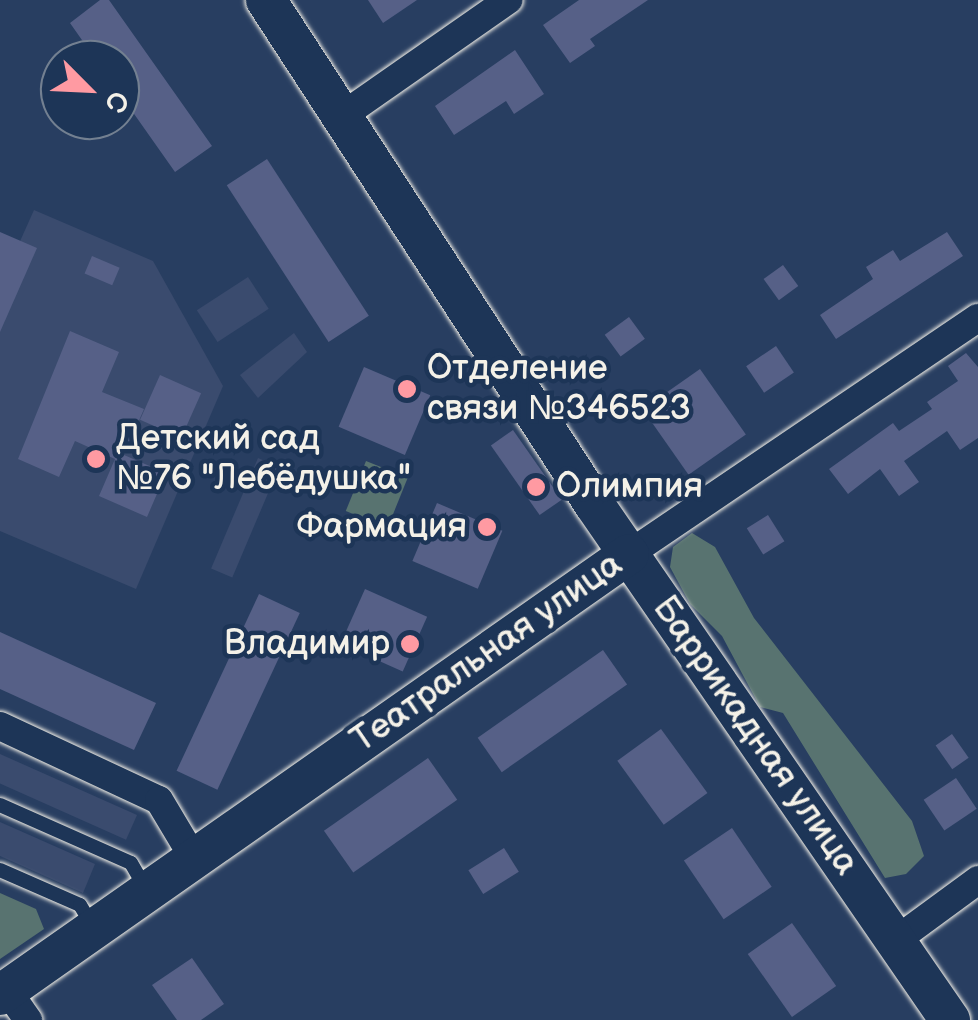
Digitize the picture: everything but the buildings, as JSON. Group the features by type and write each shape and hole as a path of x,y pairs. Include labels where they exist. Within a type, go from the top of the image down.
{"main road":[{"name":"Баррикадная улица","path":"266,0 629,554 950,1020"},
{"name":"Театральная улица","path":"12,1002 94,929 193,857 629,554"}],"street":[{"path":"342,116 508,0"},
{"name":"Театральная улица","path":"629,554 978,318"},
{"path":"0,726 159,800 193,857"},
{"path":"895,940 978,880"}],"lane":[{"path":"0,805 131,863 148,892"},
{"path":"0,870 80,905 94,929"}],"shaded area":[{"name":"Детский сад №76 \"Лебёдушка\"","path":"34,210 153,261 223,386 136,589 0,531 0,286"},
{"path":"248,277 269,309 218,342 197,310"},
{"path":"294,333 307,352 258,398 240,375"},
{"path":"258,458 279,467 232,577 211,568"},
{"path":"0,754 137,815 126,840 0,784"},
{"path":"0,822 95,864 83,893 0,856"}],"green space":[{"path":"366,461 408,478 387,528 346,511"},
{"path":"692,533 715,547 754,618 912,821 924,856 906,874 885,878 783,713 760,707 722,636 690,604 670,567 673,547"},
{"path":"0,893 36,909 44,929 0,959"}],"place":[{"name":"Отделение связи №346523","path":"407,389"},
{"name":"Детский сад №76 \"Лебёдушка\"","path":"96,459"},
{"name":"Олимпия","path":"536,487"},
{"name":"Фармация","path":"487,527"},
{"name":"Владимир","path":"410,644"}]}
